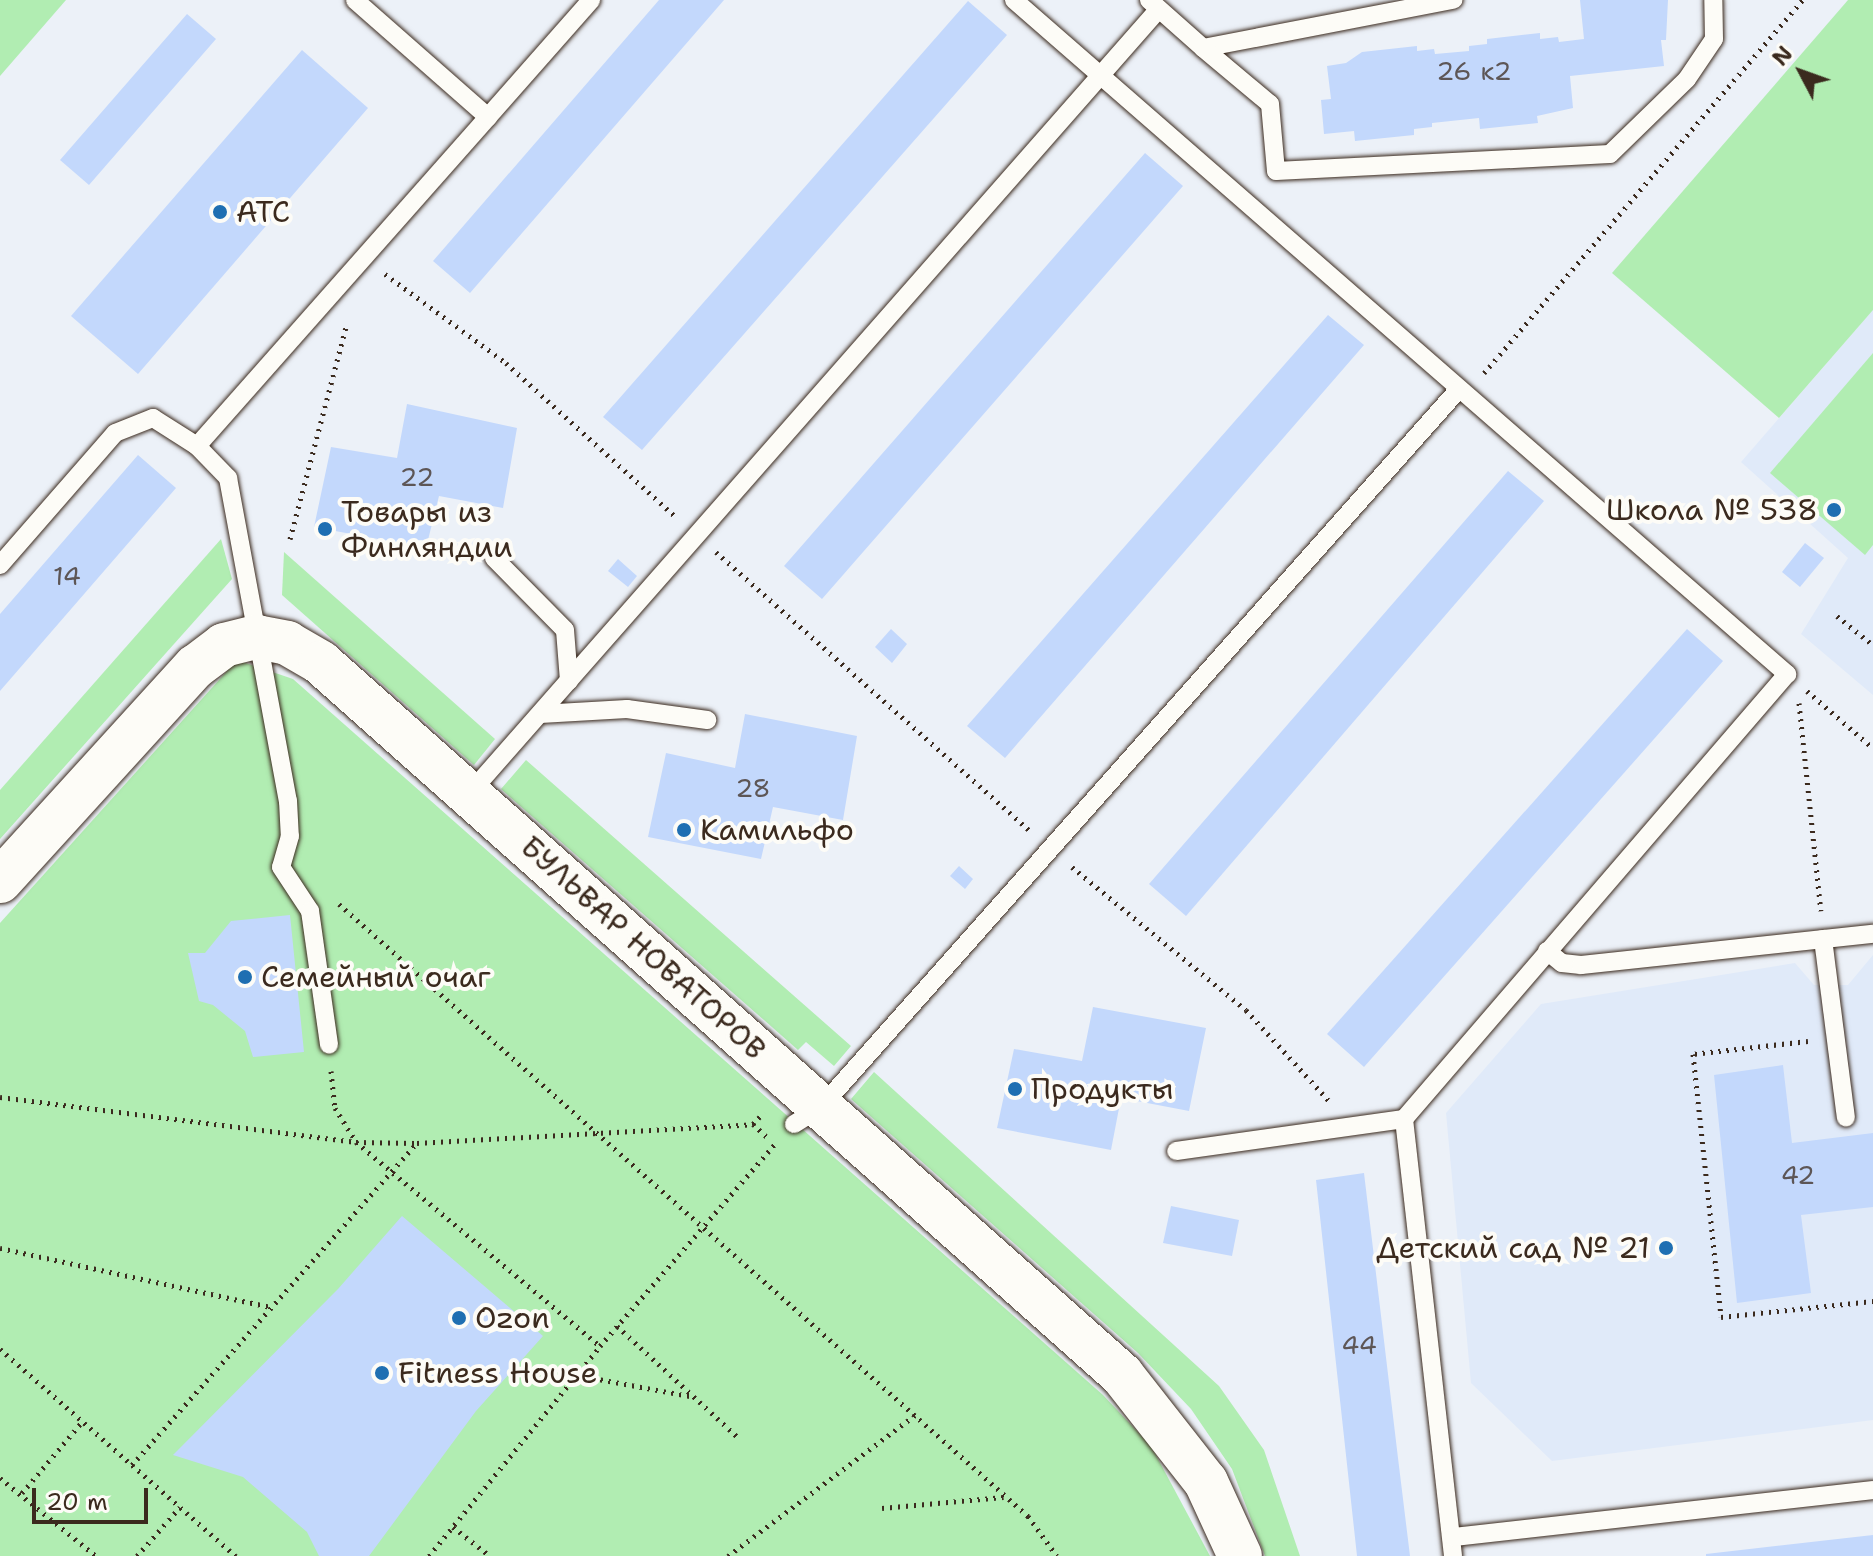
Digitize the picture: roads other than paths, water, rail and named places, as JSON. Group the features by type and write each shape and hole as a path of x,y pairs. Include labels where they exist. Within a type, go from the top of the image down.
{"street":[{"name":"БУЛЬВАР НОВАТОРОВ","path":"257,637 287,643 321,663 469,794 808,1116 1122,1375 1170,1429 1206,1482 1240,1556"},
{"path":"0,881 195,667 224,645 257,637"}],"lane":[{"path":"355,0 488,117"},
{"path":"197,446 591,0"},
{"path":"1014,0 1787,674 1404,1119 1176,1151"},
{"path":"1203,48 1453,0"},
{"path":"469,794 1101,76 1154,5 1270,104 1276,171 1610,154 1687,79 1714,39 1713,0"},
{"path":"808,1116 1051,849 1458,390"},
{"path":"0,565 115,433 153,418 197,446 228,478 288,801 290,836 281,867 310,911 329,1045"},
{"path":"494,558 565,630 569,681"},
{"path":"540,714 627,709 707,720"},
{"path":"1547,951 1562,963 1581,965 1873,934"},
{"path":"1823,939 1846,1118"},
{"path":"1404,1119 1453,1546 1873,1490"}],"place":[{"name":"АТС","path":"220,212"},
{"name":"Школа № 538","path":"1834,510"},
{"name":"Товары из Финляндии","path":"325,529"},
{"name":"Камильфо","path":"684,830"},
{"name":"Семейный очаг","path":"245,977"},
{"name":"Продукты","path":"1015,1089"},
{"name":"Детский сад № 21","path":"1666,1248"},
{"name":"Ozon","path":"459,1318"},
{"name":"Fitness House","path":"382,1373"}]}
